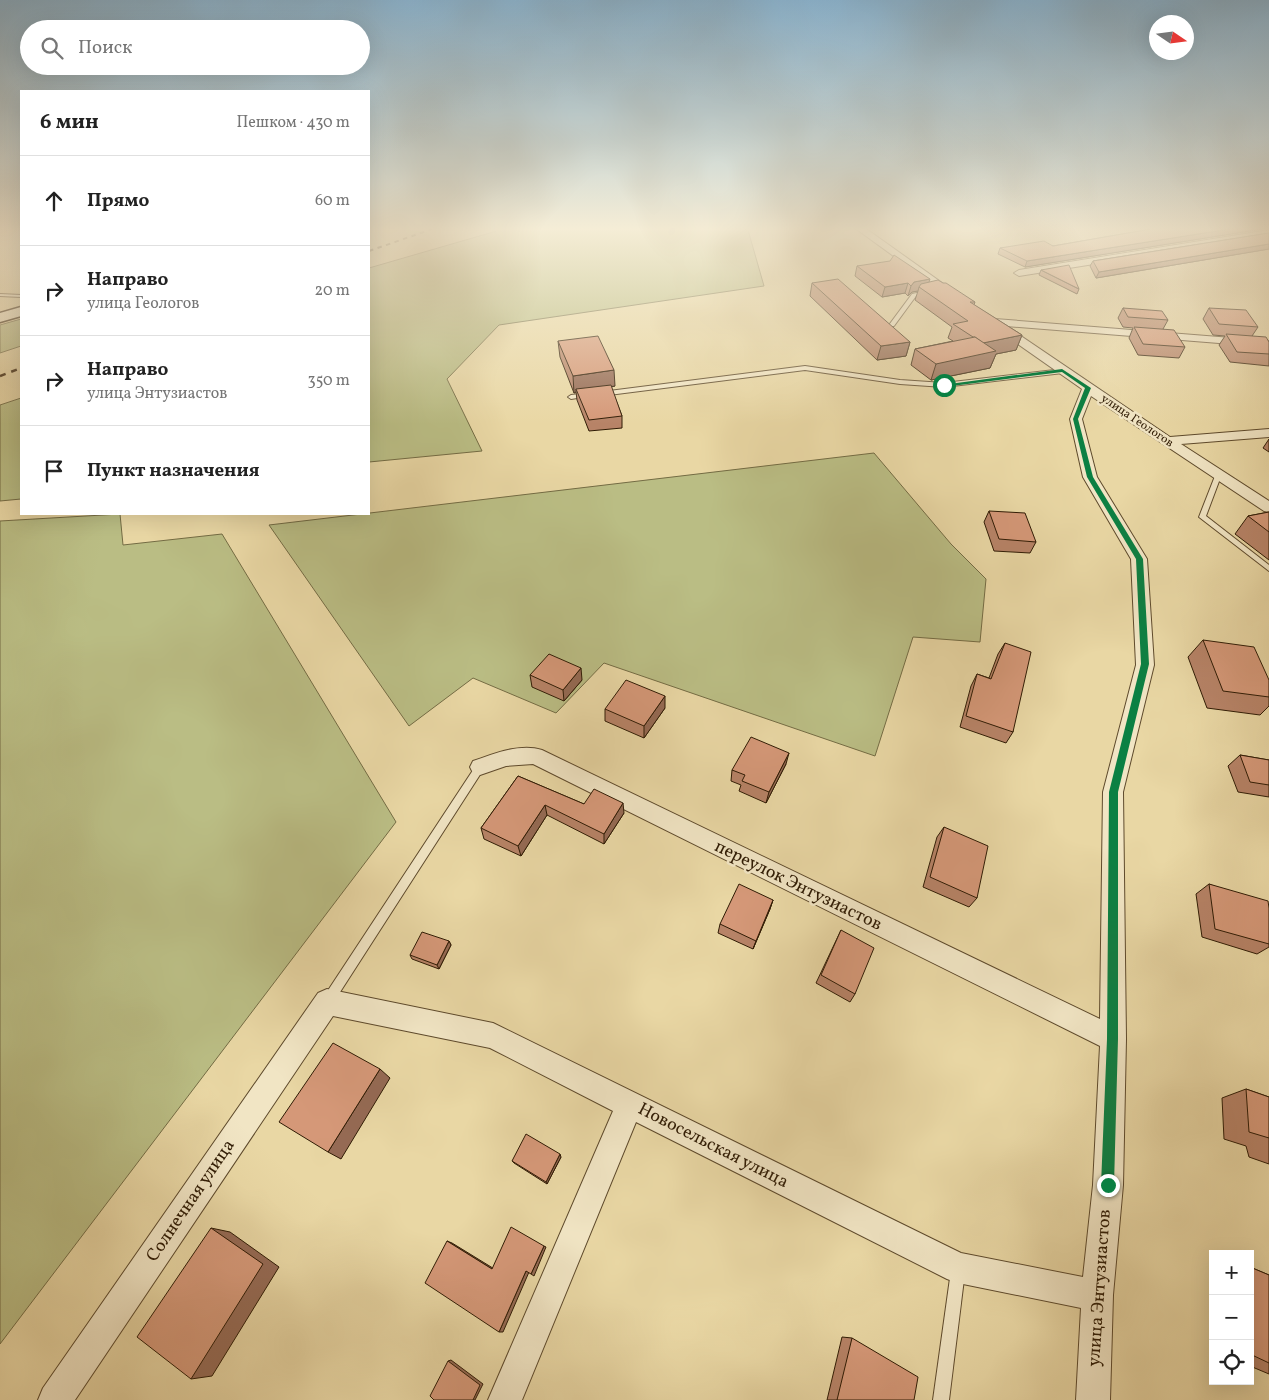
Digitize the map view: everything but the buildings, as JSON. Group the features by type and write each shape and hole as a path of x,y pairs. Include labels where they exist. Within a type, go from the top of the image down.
{"main road":[{"path":"0,318 20,311"}],"street":[{"path":"948,293 965,302"},
{"name":"улица Геологов","path":"1269,344 991,320 1062,371 1269,508"},
{"name":"улица Энтузиастов","path":"1088,388 1076,419 1090,477 1139,559 1145,664 1113,792 1113,1039 1108,1185 1097,1295 1094,1400"},
{"path":"1167,441 1269,433"},
{"name":"переулок Энтузиастов","path":"480,767 506,758 535,756 1113,1039"},
{"name":"Новосельская улица","path":"327,1002 493,1036 958,1268 1097,1295"},
{"name":"Солнечная улица","path":"55,1400 327,1002"},
{"path":"505,1400 630,1104"}],"lane":[{"path":"892,324 914,295 920,293"},
{"path":"0,294 20,296"},
{"path":"571,398 805,368 900,382 944,385 1062,371"},
{"path":"1218,476 1202,516 1269,569"},
{"path":"327,1002 480,767"},
{"path":"941,1400 958,1268"}],"green space":[{"path":"370,293 714,293 499,325 447,379 482,451 370,462"},
{"path":"20,319 20,346 0,353 0,325"},
{"path":"20,398 20,499 0,501 0,405"},
{"path":"874,453 951,544 986,579 980,642 913,637 875,756 604,663 556,713 473,678 409,726 269,525 353,515 370,515 370,513"},
{"path":"120,515 123,545 222,534 396,822 0,1344 0,521"}],"railway":[{"path":"0,376 20,368"}],"route":[{"path":"944,385 1062,371 1088,388 1076,419 1090,477 1139,559 1145,664 1113,792 1113,1039 1108,1185"}]}
